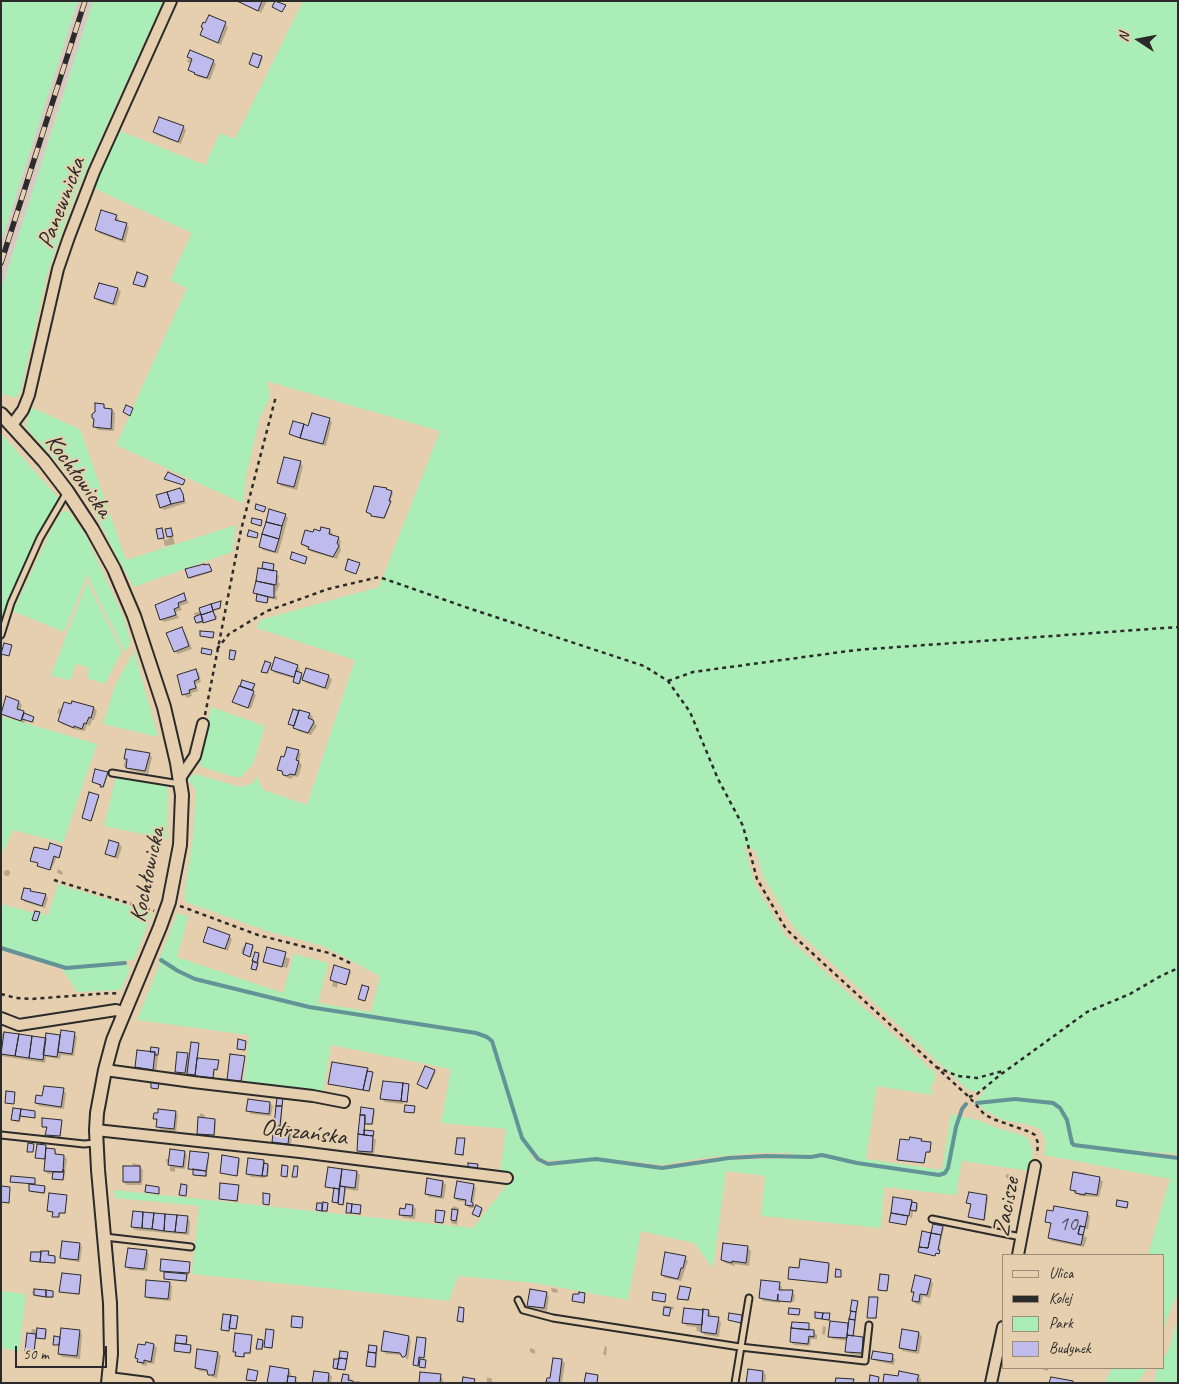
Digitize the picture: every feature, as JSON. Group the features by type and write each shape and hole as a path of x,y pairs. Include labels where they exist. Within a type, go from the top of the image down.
{"street":[{"name":"Panewnicka","path":"12,425 23,410 29,395 58,269 94,172 172,1"},
{"name":"Kochłowicka","path":"1,414 67,491 103,549 124,592 149,659 164,707 180,781 181,834 176,870 167,908 113,1040 98,1106 96,1137 111,1326 109,1380"},
{"path":"180,781 195,756 203,724"},
{"path":"1,1018 19,1025 116,1010 124,1013"},
{"path":"105,1070 313,1096 344,1102"},
{"name":"Odrzańska","path":"96,1137 310,1154 506,1178"},
{"name":"Zacisze","path":"1018,1254 1035,1166"},
{"path":"991,1383 1002,1332"},
{"path":"109,1380 148,1383"}],"lane":[{"path":"1,635 11,604 40,538 67,491"},
{"path":"112,773 180,781"},
{"path":"1,1135 84,1144 96,1137"},
{"path":"932,1219 1021,1237"},
{"path":"105,1237 191,1247"},
{"path":"736,1383 749,1298"},
{"path":"518,1300 524,1310 554,1318 740,1347 865,1361 869,1325"}],"path":[{"path":"203,724 241,530 276,396"},
{"path":"217,649 229,634 267,611 328,589 379,576 471,609 644,666 668,681 690,712 718,779 743,826 757,878 786,929 984,1114 1035,1135 1038,1143 1035,1166"},
{"path":"668,681 693,672 856,650 1178,627"},
{"path":"54,880 167,908 329,954 350,963"},
{"path":"969,1098 1088,1012 1130,994 1178,968"},
{"path":"1,994 31,999 115,993 131,998"},
{"path":"935,1067 958,1076 978,1078 1006,1070"}],"shaded area":[{"path":"78,1 93,1 1,290 1,243"}],"green space":[{"path":"1,1 78,1 1,243"},
{"path":"93,1 163,1 75,195 48,271 20,393 16,397 12,397 1,393 1,290"},
{"path":"303,1 1178,1 1178,1154 1075,1144 1066,1115 1058,1104 1053,1101 1015,1097 976,1102 987,1087 978,1092 968,1090 797,931 763,876 756,851 744,846 755,885 785,935 935,1073 935,1080 931,1087 933,1095 877,1086 866,1159 942,1170 951,1114 981,1121 1029,1139 1033,1153 1030,1171 962,1161 956,1195 884,1187 881,1228 761,1216 765,1176 726,1171 713,1268 694,1243 641,1231 628,1300 535,1283 458,1276 449,1301 192,1274 199,1206 115,1198 114,1190 473,1228 515,1175 500,1172 506,1129 441,1123 451,1069 331,1045 323,1092 244,1084 249,1035 137,1020 159,966 160,957 177,914 188,917 177,957 283,993 294,954 328,963 318,1003 371,1012 380,976 323,946 267,931 186,902 184,896 193,837 196,790 189,781 189,777 195,774 240,787 252,784 257,776 263,790 307,805 355,660 257,628 260,620 379,587 440,431 266,381 270,392 269,399 260,417 246,475 242,503 116,445 187,288 170,280 192,233 93,188 120,131 205,165 220,133 235,139","holes":["531,1148 539,1157 549,1161 558,1160 561,1165 549,1166 536,1161 530,1154","755,1153 793,1153 791,1158 729,1160 662,1170 623,1164 622,1160 662,1165 710,1157"]},
{"path":"30,407 80,429 126,560 236,525 232,552 134,587 99,520 73,479 28,430 26,425"},
{"path":"1,433 60,500 9,603 1,624"},
{"path":"62,512 69,512 85,534 123,616 131,643 125,652 87,575 64,632 13,611 54,524"},
{"path":"87,582 122,651 105,684 87,678 89,668 76,664 70,681 51,675"},
{"path":"134,651 158,737 103,724 115,686"},
{"path":"211,707 265,726 253,764 241,777 202,767 200,764"},
{"path":"1,716 97,744 63,843 13,830 1,857"},
{"path":"116,777 164,785 168,789 167,839 104,826"},
{"path":"58,884 152,913 135,958 132,960 67,967 1,946 1,904 48,915"},
{"path":"126,965 130,969 121,990 77,992 63,970"},
{"path":"1014,1100 1047,1102 1054,1105 1060,1111 1065,1120 1072,1146 1178,1159 1178,1293 1164,1329 1164,1254 1148,1254 1170,1179 1044,1155 1046,1140 1040,1129 1026,1124 1003,1120 984,1110 977,1103"},
{"path":"1,1291 26,1294 19,1351 1,1348"},
{"path":"1178,1318 1178,1383 1154,1383 1158,1369 1164,1369 1164,1358 1170,1346"},
{"path":"1112,1369 1146,1369 1137,1383 1105,1383"}],"building":[{"path":"237,1 262,1 258,11"},
{"path":"275,1 286,5 282,12 272,7"},
{"path":"209,15 226,22 218,43 200,35 203,22 205,23"},
{"path":"190,50 214,60 207,78 188,70 192,59 187,57"},
{"path":"253,53 262,56 258,68 249,64"},
{"path":"159,117 184,126 178,142 153,132"},
{"path":"101,210 117,215 115,220 127,223 122,240 95,230"},
{"path":"137,272 148,276 144,287 133,284"},
{"path":"99,283 118,288 113,304 94,298"},
{"path":"95,403 104,404 104,408 112,409 111,429 93,427 94,419 92,414 95,412"},
{"path":"126,405 133,408 130,416 123,412"},
{"path":"312,413 330,418 323,444 300,438 304,424 308,426"},
{"path":"293,421 304,424 300,438 289,434"},
{"path":"284,457 301,461 294,487 277,483"},
{"path":"168,472 185,480 183,485 164,479"},
{"path":"374,486 387,488 392,491 389,501 391,501 384,518 371,516 371,514 366,512"},
{"path":"180,488 184,501 171,504 167,492"},
{"path":"167,492 171,504 160,508 156,495"},
{"path":"256,504 266,507 264,512 255,509"},
{"path":"269,509 286,514 282,526 266,522"},
{"path":"252,518 262,520 261,526 251,523"},
{"path":"266,522 282,526 279,539 262,534"},
{"path":"321,527 330,529 329,534 339,537 337,543 339,546 333,557 308,549 309,547 301,544 305,530 313,532 314,529 320,531"},
{"path":"162,528 164,538 158,539 156,529"},
{"path":"171,528 173,536 167,537 165,529"},
{"path":"249,530 258,533 257,538 247,536"},
{"path":"262,534 279,539 275,552 259,547"},
{"path":"292,552 307,557 305,564 290,559"},
{"path":"348,559 360,563 356,574 345,570"},
{"path":"263,562 274,564 273,571 262,568"},
{"path":"209,564 212,571 188,578 185,569"},
{"path":"258,568 277,571 276,585 256,581"},
{"path":"256,581 274,585 274,598 253,593"},
{"path":"184,593 186,600 178,603 179,607 174,609 176,615 160,620 155,605"},
{"path":"257,594 268,597 267,603 256,601"},
{"path":"221,601 220,608 213,610 211,604"},
{"path":"211,604 213,611 201,615 199,608"},
{"path":"213,611 216,619 203,623 201,615"},
{"path":"201,614 203,621 196,623 194,617"},
{"path":"182,627 189,646 174,652 166,633"},
{"path":"200,631 214,632 213,638 200,636"},
{"path":"4,643 12,645 9,656 1,654"},
{"path":"202,648 212,650 211,655 201,653"},
{"path":"230,650 236,651 234,660 229,659"},
{"path":"275,657 298,665 294,677 271,670"},
{"path":"265,661 271,663 267,673 261,672"},
{"path":"306,668 329,675 325,688 302,680"},
{"path":"196,669 199,679 194,681 196,688 189,690 190,693 182,695 177,675"},
{"path":"296,671 302,673 299,684 293,682"},
{"path":"242,680 255,684 252,690 240,686"},
{"path":"239,686 254,691 248,708 232,702"},
{"path":"6,696 19,701 17,709 24,711 21,721 1,714"},
{"path":"72,701 94,707 91,718 89,717 86,724 84,723 82,729 74,726 74,728 58,721 64,702 71,704"},
{"path":"293,709 299,711 294,726 288,724"},
{"path":"299,710 310,713 308,718 314,722 308,733 293,728"},
{"path":"24,713 34,717 32,722 22,719"},
{"path":"287,747 299,750 296,760 299,761 295,775 283,775 282,771 277,770 281,756 284,757"},
{"path":"126,749 150,753 145,771 126,768 127,759 124,759"},
{"path":"95,769 108,772 103,787 92,782"},
{"path":"89,792 99,795 91,821 82,818"},
{"path":"109,840 119,843 115,857 105,854"},
{"path":"50,843 62,847 59,858 54,856 50,870 37,866 38,863 30,861 34,847 48,850"},
{"path":"24,888 46,894 42,906 21,899"},
{"path":"35,911 40,912 37,921 32,920"},
{"path":"208,927 230,935 225,949 203,942"},
{"path":"246,943 253,945 250,957 243,954"},
{"path":"267,947 286,952 282,967 263,962"},
{"path":"255,952 259,953 257,963 252,961"},
{"path":"253,961 258,963 256,970 251,969"},
{"path":"334,965 350,970 346,985 330,980"},
{"path":"362,985 369,987 365,1001 358,999"},
{"path":"61,1030 75,1032 72,1054 58,1052"},
{"path":"4,1032 19,1034 15,1056 1,1054"},
{"path":"46,1033 60,1035 57,1057 43,1055"},
{"path":"19,1034 32,1036 29,1058 15,1056"},
{"path":"32,1036 46,1038 43,1060 29,1058"},
{"path":"238,1039 246,1041 245,1050 237,1049"},
{"path":"191,1042 199,1043 195,1075 187,1074"},
{"path":"151,1047 159,1048 158,1055 155,1055 155,1052 150,1052"},
{"path":"137,1050 155,1052 153,1070 135,1067"},
{"path":"177,1052 188,1053 185,1073 175,1072"},
{"path":"230,1054 245,1056 241,1081 227,1080"},
{"path":"197,1058 219,1060 217,1070 214,1069 213,1078 195,1076"},
{"path":"332,1062 368,1068 363,1090 328,1084"},
{"path":"425,1066 435,1070 427,1089 417,1084"},
{"path":"367,1071 373,1072 369,1091 363,1090"},
{"path":"383,1081 403,1083 401,1101 380,1099"},
{"path":"151,1082 159,1083 158,1089 151,1088"},
{"path":"403,1083 409,1084 407,1102 401,1101"},
{"path":"44,1086 64,1088 61,1107 35,1103 36,1095 42,1096"},
{"path":"6,1091 15,1092 14,1104 5,1103"},
{"path":"277,1098 283,1098 282,1106 276,1106"},
{"path":"248,1099 270,1102 269,1114 246,1111"},
{"path":"405,1105 415,1106 414,1113 404,1112"},
{"path":"276,1106 282,1106 280,1126 274,1126"},
{"path":"361,1107 374,1109 372,1124 365,1124 365,1115 360,1115"},
{"path":"13,1108 21,1109 19,1121 11,1120"},
{"path":"21,1109 35,1111 35,1118 20,1116"},
{"path":"158,1109 176,1111 174,1129 156,1127 157,1119 153,1119 154,1113 158,1113"},
{"path":"360,1115 365,1115 364,1135 358,1134"},
{"path":"198,1117 215,1119 214,1135 197,1134"},
{"path":"42,1118 62,1120 60,1136 45,1135 47,1127 42,1127"},
{"path":"274,1126 290,1127 288,1144 272,1142"},
{"path":"364,1130 374,1131 373,1136 364,1135"},
{"path":"358,1134 373,1136 372,1152 357,1151"},
{"path":"910,1137 931,1142 930,1152 926,1152 924,1163 897,1160 900,1139 909,1140"},
{"path":"457,1138 465,1138 463,1155 455,1154"},
{"path":"28,1143 34,1144 33,1152 27,1152"},
{"path":"37,1144 46,1145 45,1159 35,1158"},
{"path":"46,1148 55,1149 55,1154 64,1155 63,1172 44,1171"},
{"path":"170,1149 185,1151 183,1167 168,1165"},
{"path":"190,1151 209,1153 206,1171 188,1169"},
{"path":"222,1155 239,1158 237,1176 220,1173"},
{"path":"248,1158 264,1160 262,1176 246,1174"},
{"path":"264,1163 268,1164 267,1176 262,1176"},
{"path":"468,1163 478,1164 477,1170 468,1169"},
{"path":"282,1165 288,1166 287,1177 281,1176"},
{"path":"123,1166 140,1166 140,1182 123,1182"},
{"path":"294,1166 298,1166 297,1177 292,1177"},
{"path":"328,1167 342,1169 339,1189 325,1187"},
{"path":"193,1169 206,1171 206,1176 193,1175"},
{"path":"342,1169 357,1171 355,1188 340,1186"},
{"path":"64,1171 63,1180 52,1179 53,1172 63,1172"},
{"path":"1073,1172 1100,1177 1097,1195 1085,1193 1085,1195 1070,1190"},
{"path":"11,1176 35,1178 35,1184 10,1182"},
{"path":"427,1178 443,1181 441,1197 425,1194"},
{"path":"457,1181 474,1184 471,1202 473,1206 465,1205 466,1200 454,1198"},
{"path":"220,1183 239,1185 237,1201 219,1199"},
{"path":"29,1184 45,1186 44,1193 29,1191"},
{"path":"181,1184 187,1185 186,1196 179,1195"},
{"path":"146,1185 159,1187 159,1194 145,1192"},
{"path":"1,1186 10,1187 9,1203 1,1202"},
{"path":"340,1186 345,1187 343,1205 338,1204"},
{"path":"334,1188 339,1189 338,1203 332,1202"},
{"path":"969,1192 987,1195 984,1220 968,1217 971,1204 966,1203"},
{"path":"49,1193 67,1195 65,1213 59,1213 59,1217 52,1217 53,1212 47,1211"},
{"path":"263,1193 270,1194 269,1205 263,1204"},
{"path":"893,1197 912,1200 909,1216 891,1213"},
{"path":"1117,1200 1128,1202 1127,1208 1116,1206"},
{"path":"323,1202 328,1203 327,1211 322,1211"},
{"path":"912,1202 917,1203 916,1211 910,1210"},
{"path":"317,1203 322,1203 322,1211 316,1210"},
{"path":"347,1203 352,1204 351,1213 346,1213"},
{"path":"352,1204 361,1205 360,1214 351,1213"},
{"path":"406,1204 413,1205 412,1216 399,1215 400,1208 405,1209"},
{"path":"476,1205 482,1208 479,1217 472,1214"},
{"path":"1054,1206 1088,1212 1085,1227 1080,1226 1078,1234 1083,1235 1081,1245 1048,1238 1051,1223 1045,1222 1047,1210 1053,1211"},
{"path":"452,1209 458,1210 456,1221 451,1220"},
{"path":"436,1210 445,1211 443,1223 435,1222"},
{"path":"133,1211 143,1212 142,1228 131,1227"},
{"path":"143,1212 154,1213 152,1229 142,1228"},
{"path":"154,1213 165,1214 164,1231 152,1229"},
{"path":"891,1213 908,1216 906,1225 889,1222"},
{"path":"165,1214 177,1215 175,1232 164,1231"},
{"path":"177,1215 188,1216 186,1233 175,1232"},
{"path":"933,1224 943,1226 941,1235 931,1233"},
{"path":"1080,1226 1085,1227 1083,1235 1078,1234"},
{"path":"922,1231 931,1233 928,1248 919,1247"},
{"path":"931,1233 941,1235 939,1254 936,1253 935,1256 918,1252 919,1247 928,1248"},
{"path":"62,1241 80,1243 78,1260 60,1258"},
{"path":"723,1243 748,1246 746,1263 732,1261 732,1263 721,1260"},
{"path":"128,1248 147,1250 144,1269 125,1267"},
{"path":"41,1251 49,1251 48,1255 55,1256 55,1263 40,1262"},
{"path":"31,1252 41,1252 40,1262 30,1261"},
{"path":"665,1252 686,1256 678,1279 661,1275"},
{"path":"161,1259 190,1262 189,1273 160,1271"},
{"path":"800,1259 829,1263 827,1283 788,1279 789,1267 799,1268"},
{"path":"836,1269 841,1270 841,1277 835,1277"},
{"path":"164,1272 187,1274 186,1281 164,1279"},
{"path":"62,1273 81,1275 79,1294 59,1292"},
{"path":"880,1274 889,1275 887,1291 878,1290"},
{"path":"915,1275 931,1279 927,1295 920,1294 919,1302 912,1301 914,1292 911,1292"},
{"path":"146,1280 170,1282 168,1299 145,1297"},
{"path":"761,1280 780,1282 779,1290 793,1290 791,1302 778,1301 778,1294 777,1301 759,1298"},
{"path":"680,1286 691,1288 688,1300 677,1299"},
{"path":"34,1289 46,1290 46,1297 34,1295"},
{"path":"530,1289 547,1292 544,1308 527,1306"},
{"path":"46,1290 53,1291 53,1297 46,1297"},
{"path":"579,1292 585,1293 584,1303 572,1301 573,1294 579,1294"},
{"path":"653,1292 666,1294 665,1302 652,1300"},
{"path":"869,1297 878,1297 876,1318 867,1318"},
{"path":"852,1300 858,1301 856,1312 850,1311"},
{"path":"459,1307 464,1308 463,1322 457,1321"},
{"path":"664,1307 671,1308 669,1316 663,1315"},
{"path":"684,1308 703,1310 702,1325 682,1323"},
{"path":"789,1308 800,1309 799,1315 788,1314"},
{"path":"703,1309 709,1310 708,1316 719,1317 716,1334 701,1332"},
{"path":"851,1311 856,1312 855,1320 849,1319"},
{"path":"815,1312 823,1313 822,1319 815,1318"},
{"path":"729,1313 742,1315 741,1323 728,1320"},
{"path":"823,1313 830,1313 829,1320 822,1319"},
{"path":"223,1314 231,1315 229,1331 221,1330"},
{"path":"231,1315 238,1316 236,1329 229,1328"},
{"path":"292,1316 303,1317 302,1328 291,1327"},
{"path":"849,1319 855,1320 853,1336 847,1335"},
{"path":"830,1321 848,1323 847,1338 828,1337"},
{"path":"792,1322 809,1323 809,1330 791,1328"},
{"path":"37,1328 46,1329 45,1339 36,1338"},
{"path":"61,1328 80,1330 77,1356 58,1354"},
{"path":"791,1328 814,1330 814,1337 809,1336 808,1344 790,1342"},
{"path":"266,1329 274,1330 272,1348 264,1347"},
{"path":"902,1329 919,1332 916,1351 899,1348"},
{"path":"384,1331 409,1336 404,1357 400,1353 381,1351"},
{"path":"27,1333 36,1334 34,1352 25,1351"},
{"path":"235,1333 252,1335 250,1353 244,1353 244,1357 235,1356 236,1352 233,1352"},
{"path":"176,1335 187,1336 186,1344 175,1343"},
{"path":"847,1335 863,1337 862,1353 845,1352"},
{"path":"54,1336 60,1337 59,1345 53,1345"},
{"path":"417,1337 426,1338 424,1358 419,1357 418,1366 413,1365"},
{"path":"258,1339 263,1340 262,1349 256,1349"},
{"path":"146,1342 154,1344 151,1362 144,1360 144,1363 137,1362 138,1359 135,1358 138,1344 145,1345"},
{"path":"175,1343 191,1345 190,1353 174,1351"},
{"path":"369,1345 377,1346 376,1353 368,1352"},
{"path":"197,1349 218,1352 214,1375 208,1375 207,1370 195,1368"},
{"path":"340,1351 348,1352 347,1359 339,1358"},
{"path":"873,1351 893,1354 892,1362 871,1359"},
{"path":"368,1352 376,1353 375,1367 366,1366"},
{"path":"339,1358 347,1359 345,1370 337,1369"},
{"path":"553,1358 562,1359 559,1383 546,1382 547,1378 550,1378"},
{"path":"334,1359 339,1359 337,1369 333,1368"},
{"path":"420,1359 426,1360 425,1368 419,1367"},
{"path":"270,1366 289,1369 287,1383 267,1383"},
{"path":"248,1369 258,1371 256,1381 246,1380"},
{"path":"748,1369 763,1371 762,1383 746,1383"},
{"path":"314,1371 329,1373 328,1383 312,1383"},
{"path":"899,1371 919,1375 917,1380 919,1383 883,1383 884,1374 898,1376"},
{"path":"420,1372 441,1374 440,1383 419,1383"},
{"path":"586,1373 598,1375 597,1383 584,1383"},
{"path":"343,1374 349,1375 348,1380 353,1381 353,1383 341,1383"},
{"path":"870,1375 879,1377 878,1383 869,1383"},
{"path":"288,1376 296,1377 295,1383 287,1383"},
{"path":"463,1377 475,1379 474,1383 462,1383"},
{"path":"1051,1377 1073,1381 1073,1383 1049,1383"},
{"path":"836,1378 854,1379 853,1383 835,1383"}],"waterway":[{"path":"1,948 66,968 125,963"},
{"path":"161,960 195,979 309,1007 476,1033 487,1037 492,1041 522,1138 538,1159 548,1164 596,1159 662,1168 729,1158 766,1156 811,1157 822,1155 857,1163 939,1175 945,1173 948,1168 956,1127 962,1109 966,1104"},
{"path":"977,1103 1015,1099 1053,1103 1060,1108 1067,1120 1074,1145 1178,1158"}],"railway":[{"path":"1,263 85,1"}]}
